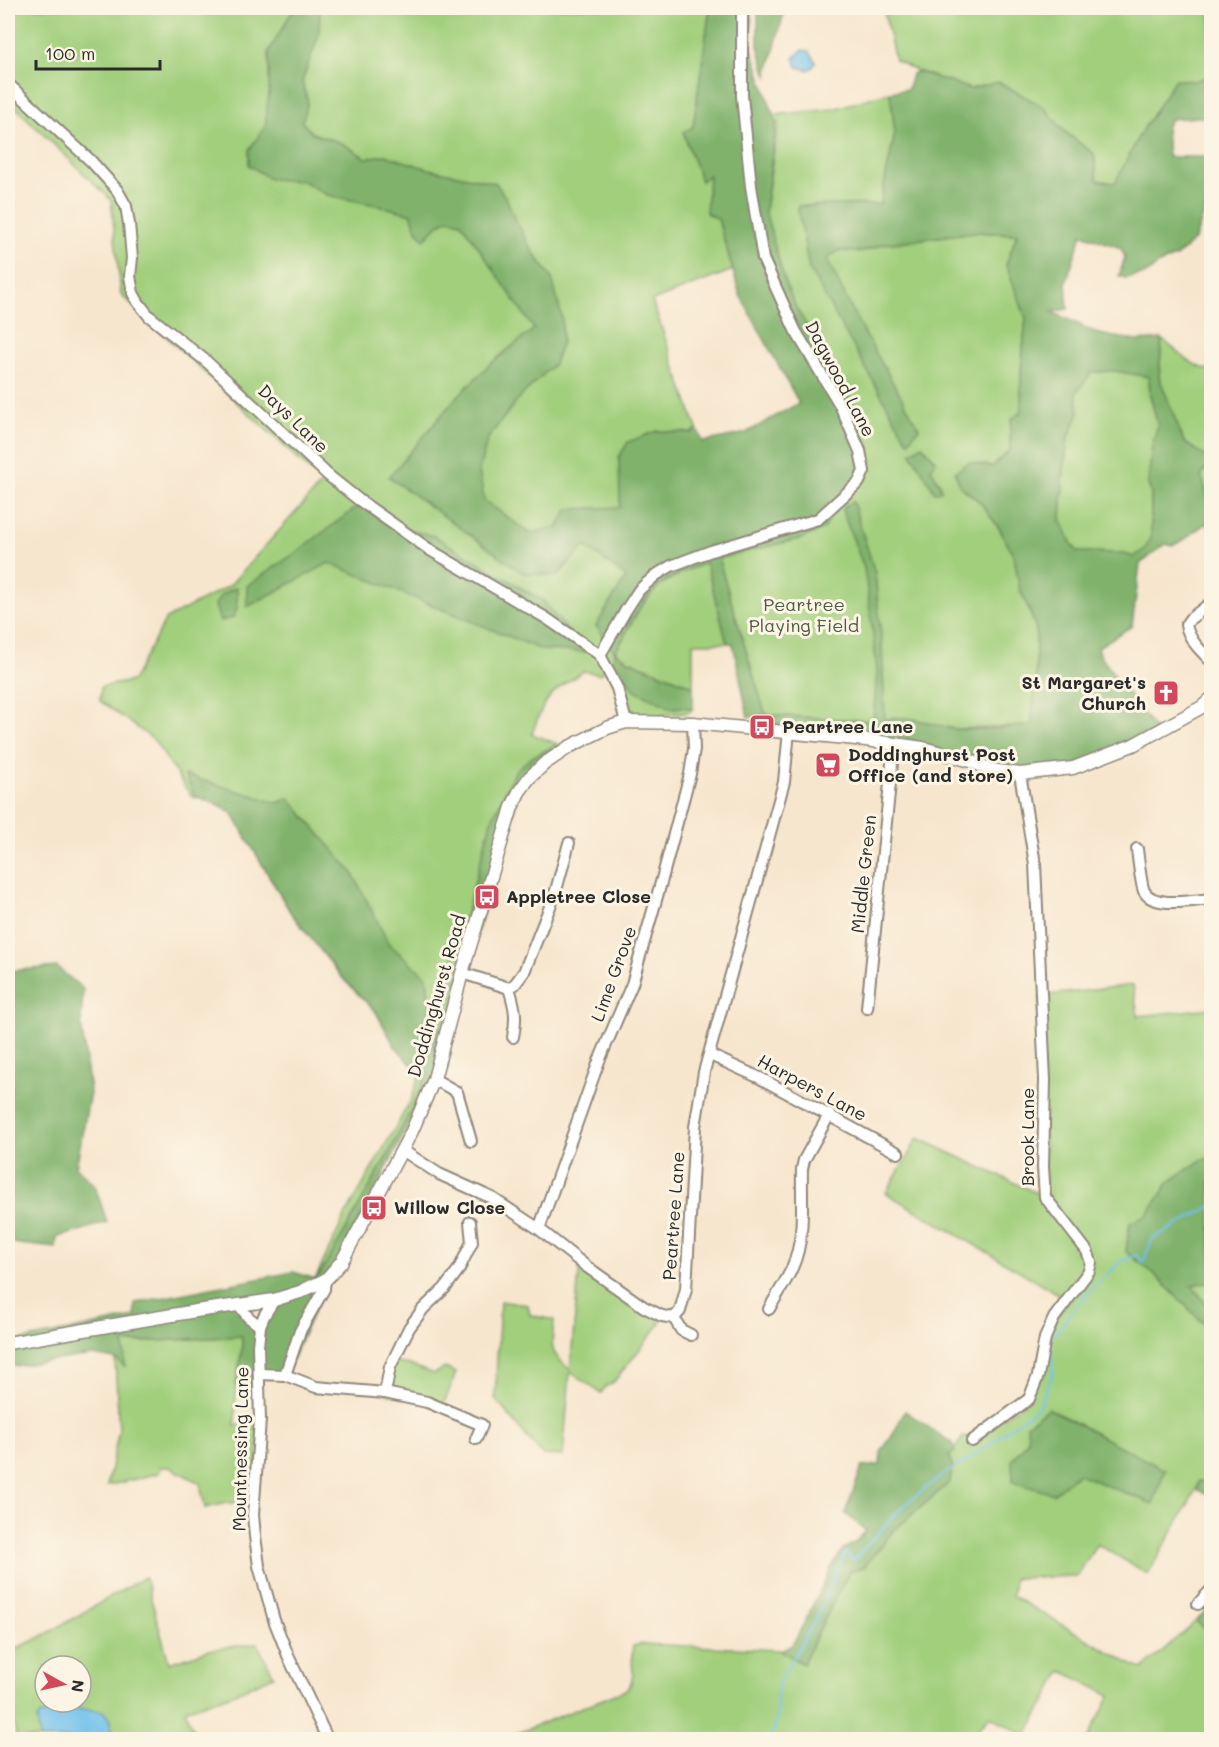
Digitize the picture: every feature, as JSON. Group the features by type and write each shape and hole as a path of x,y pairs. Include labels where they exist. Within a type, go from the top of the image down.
{"street":[{"name":"Dagwood Lane","path":"600,655 639,590 657,575 671,566 711,551 818,519 859,482 864,471 860,451 840,405 795,330 764,259 751,186 742,96 742,8"},
{"name":"Days Lane","path":"8,84 91,161 117,190 126,206 129,224 132,258 130,276 134,293 149,316 206,360 329,476 359,500 430,550 546,618 600,655 617,688 626,722"},
{"path":"1212,602 1190,619 1186,625 1193,641 1212,662"},
{"name":"Doddinghurst Road","path":"8,1343 274,1300 300,1292 325,1280 330,1275 342,1261 402,1150 434,1078 462,973 508,818 519,792 529,778 544,764 568,747 607,728 626,722 693,723 789,731 923,748 953,755 991,770 1020,774 1073,768 1132,746 1202,707 1212,698"},
{"name":"Lime Grove","path":"539,1229 599,1061 632,984 690,774 694,749 693,723"},
{"name":"Peartree Lane","path":"674,1318 680,1311 686,1289 696,1126 704,1072 784,782 789,731"},
{"name":"Middle Green","path":"867,1008 894,744"},
{"name":"Brook Lane","path":"972,1441 1029,1399 1038,1376 1045,1338 1054,1318 1089,1271 1091,1262 1087,1251 1045,1197 1043,1167 1045,1080 1035,864 1020,774"},
{"path":"509,988 524,972 555,894 568,843"},
{"path":"1137,849 1144,891 1154,901 1212,899"},
{"path":"462,973 509,988"},
{"path":"509,988 516,1008 513,1037"},
{"name":"Harpers Lane","path":"710,1055 760,1078 898,1153"},
{"path":"434,1078 457,1092 471,1142"},
{"path":"769,1310 793,1266 797,1250 801,1226 804,1160 829,1115"},
{"path":"402,1150 439,1174 492,1198 539,1229 586,1267 644,1307 662,1316 674,1318 681,1330 691,1335"},
{"path":"385,1393 390,1367 409,1328 423,1309 446,1288 459,1269 472,1242 470,1222"},
{"path":"285,1375 300,1331 324,1289 325,1280"},
{"name":"Mountnessing Lane","path":"274,1300 260,1326 258,1346 260,1420 253,1515 259,1566 274,1620 289,1658 328,1740"},
{"path":"239,1305 248,1317 260,1326"},
{"path":"259,1374 285,1375 316,1387 385,1393 427,1402 482,1425 476,1439"},
{"path":"1198,1605 1212,1589"}],"green space":[{"name":"Peartree Playing Field","path":"8,8 710,8 693,127 701,181 710,174 718,219 733,270 652,301 697,429 692,433 657,431 619,457 621,507 631,570 596,626 619,646 639,609 660,585 692,567 719,558 803,538 823,529 853,403 796,308 785,283 765,211 778,124 773,115 833,109 890,92 895,133 880,205 799,206 809,269 838,251 862,252 884,244 975,232 1017,234 1006,265 1026,318 1021,371 1021,412 1011,420 1010,450 992,467 969,462 960,486 980,502 999,528 1014,556 1020,590 1036,628 1036,677 1031,726 955,729 893,717 873,721 768,715 732,643 693,643 693,686 628,660 671,708 693,709 688,713 637,716 628,706 613,667 599,674 584,671 556,690 545,703 532,734 558,744 531,758 491,821 463,927 443,987 434,1055 427,1074 415,1103 333,1255 315,1279 344,1218 411,1100 420,1074 395,1046 376,1012 345,981 291,913 232,813 222,805 191,796 154,740 100,701 101,687 132,681 166,619 229,586 323,482 121,295 111,200 8,100"},
{"path":"294,8 320,8 319,34 302,82 308,102 302,122 312,133 342,143 366,158 385,155 429,169 496,183 533,252 552,278 562,318 562,342 554,364 519,398 488,438 479,470 484,500 529,533 557,527 569,509 620,507 619,457 628,442 657,431 692,433 697,429 703,442 746,433 799,403 740,295 718,219 706,213 709,175 701,181 683,132 693,127 710,8 752,8 751,47 776,123 765,211 785,283 796,308 853,403 870,448 856,479 823,529 803,538 719,558 765,713 873,721 877,671 864,568 842,510 853,502 875,573 882,646 885,720 911,719 955,729 972,730 1031,725 1036,677 1036,628 1020,590 1014,556 999,528 980,502 960,486 955,472 969,462 992,467 1010,450 1011,420 1021,412 1021,371 1026,318 1006,265 1017,234 975,232 884,244 862,252 838,251 827,259 857,320 919,428 908,442 809,269 798,208 799,206 880,204 895,133 890,92 908,89 912,74 917,71 970,89 998,82 1044,107 1065,132 1094,154 1097,180 1115,183 1140,134 1175,79 1194,81 1207,77 1211,61 1211,116 1171,119 1166,127 1168,157 1209,157 1211,193 1195,239 1177,256 1159,264 1146,274 1126,278 1119,276 1125,257 1121,248 1082,234 1066,282 1068,309 1052,312 1099,334 1137,341 1162,339 1159,377 1184,442 1211,460 1201,476 1211,504 1211,530 1206,523 1172,546 1166,544 1140,564 1132,626 1098,647 1101,657 1157,732 1073,768 1020,774 971,761 907,739 771,725 768,715 748,717 733,643 727,643 706,563 659,585 640,608 615,652 596,626 626,577 585,546 557,576 523,573 389,477 455,399 490,364 534,329 461,222 448,219 437,226 424,240 411,214 327,195 303,181 270,179 249,165 249,150 265,127 269,92 269,51","holes":["1115,371 1149,377 1150,395 1158,426 1152,445 1148,484 1151,493 1151,537 1145,549 1134,557 1121,553 1078,552 1072,545 1061,519 1068,439 1079,412 1076,393 1092,372"]},
{"path":"758,8 788,8 785,9 767,76 758,46"},
{"path":"883,8 1211,8 1211,61 1207,77 1194,81 1140,134 1115,184 1097,180 1094,154 1065,132 1044,107 999,82 970,89 917,71 895,60"},
{"path":"1162,339 1191,362 1211,370 1211,460 1184,442 1159,377"},
{"path":"1115,371 1149,376 1150,395 1158,426 1152,445 1148,484 1151,493 1151,537 1145,549 1134,557 1121,553 1078,552 1072,545 1061,519 1068,439 1079,412 1076,393 1092,372"},
{"path":"922,445 936,461 931,469 940,484 941,491 935,492 911,453"},
{"path":"1211,460 1211,504 1201,476"},
{"path":"361,504 390,525 434,536 542,600 585,652 542,650 329,563 247,607 247,586"},
{"path":"237,587 237,609 233,618 220,621 215,605 221,595"},
{"path":"615,652 628,660 693,686 693,709 671,708 635,690 612,661"},
{"path":"558,744 561,752 519,792 434,1078 330,1275 285,1375 259,1374 259,1387 236,1386 242,1336 124,1343 125,1366 115,1359 92,1355 8,1367 8,1343 135,1317 135,1303 293,1272 316,1279 389,1153 427,1074 420,1074 395,1046 376,1012 340,975 291,913 232,813 194,795 185,775 278,803 289,798 352,872 389,944 427,977 434,1052 443,987 463,927 491,821 516,770 531,758","holes":["274,1301 254,1323 239,1305"]},
{"path":"57,967 83,989 81,1023 90,1093 76,1167 95,1186 107,1222 57,1237 56,1248 8,1241 8,1106 11,1083 8,1070 8,971"},
{"path":"1133,985 1138,1016 1211,1008 1211,1160 1203,1159 1169,1182 1147,1216 1130,1223 1126,1251 1153,1272 1211,1331 1211,1484 1199,1481 1148,1574 1097,1544 1077,1576 1014,1578 1012,1596 1142,1669 1196,1621 1211,1634 1211,1739 1088,1739 1110,1695 1062,1671 1026,1736 990,1716 969,1739 500,1740 628,1689 633,1673 633,1646 642,1644 780,1650 803,1664 850,1571 864,1567 893,1531 950,1482 952,1466 949,1456 964,1436 972,1440 1029,1399 1045,1338 1067,1299 886,1193 918,1138 1045,1197 1040,996"},
{"path":"1203,1159 1211,1160 1211,1281 1192,1285 1211,1311 1211,1331 1153,1273 1126,1252 1130,1223 1147,1215 1169,1182"},
{"path":"580,1262 662,1316 660,1324 612,1384 606,1386 601,1393 570,1372 563,1456 542,1455 495,1399 500,1301 528,1305 530,1315 554,1320 552,1343 554,1353 570,1370"},
{"path":"1211,1281 1211,1311 1192,1285"},
{"path":"242,1336 236,1383 235,1425 260,1420 254,1504 227,1503 205,1508 200,1483 169,1467 161,1467 159,1473 107,1486 119,1430 115,1359 124,1366 124,1343"},
{"path":"392,1362 410,1365 434,1374 445,1368 456,1373 442,1408 385,1393"},
{"path":"1048,1408 1165,1470 1153,1504 1078,1474 1053,1494 1013,1482 1012,1460 1028,1440 1027,1425"},
{"path":"905,1411 952,1443 955,1452 949,1456 952,1466 950,1482 893,1531 864,1567 850,1571 803,1664 780,1650 791,1646 797,1637 843,1549 853,1544 866,1531 845,1513 862,1467 880,1465 881,1452"},
{"path":"1199,1481 1211,1484 1211,1495 1197,1490"},
{"path":"145,1577 169,1663 209,1650 257,1643 274,1676 235,1693 185,1710 197,1739 17,1739 8,1698 8,1652 41,1637"},
{"path":"1211,1589 1211,1634 1196,1621 1206,1610 1198,1604"}],"water":[{"path":"802,50 809,51 816,62 808,70 797,67 794,58"},
{"path":"93,1710 103,1711 109,1719 115,1739 40,1739 37,1720 39,1716 93,1714"}],"waterway":[{"path":"769,1740 776,1724 778,1684 815,1621 845,1553 854,1560 901,1508 1039,1406 1053,1373 1050,1340 1082,1299 1121,1261 1138,1255 1143,1263 1152,1239 1212,1206"}],"place":[{"name":"St Margaret's Church","path":"1166,693"},
{"name":"Peartree Lane","path":"762,727"},
{"name":"Doddinghurst Post Office (and store)","path":"828,765"},
{"name":"Appletree Close","path":"487,897"},
{"name":"Willow Close","path":"374,1208"}]}
